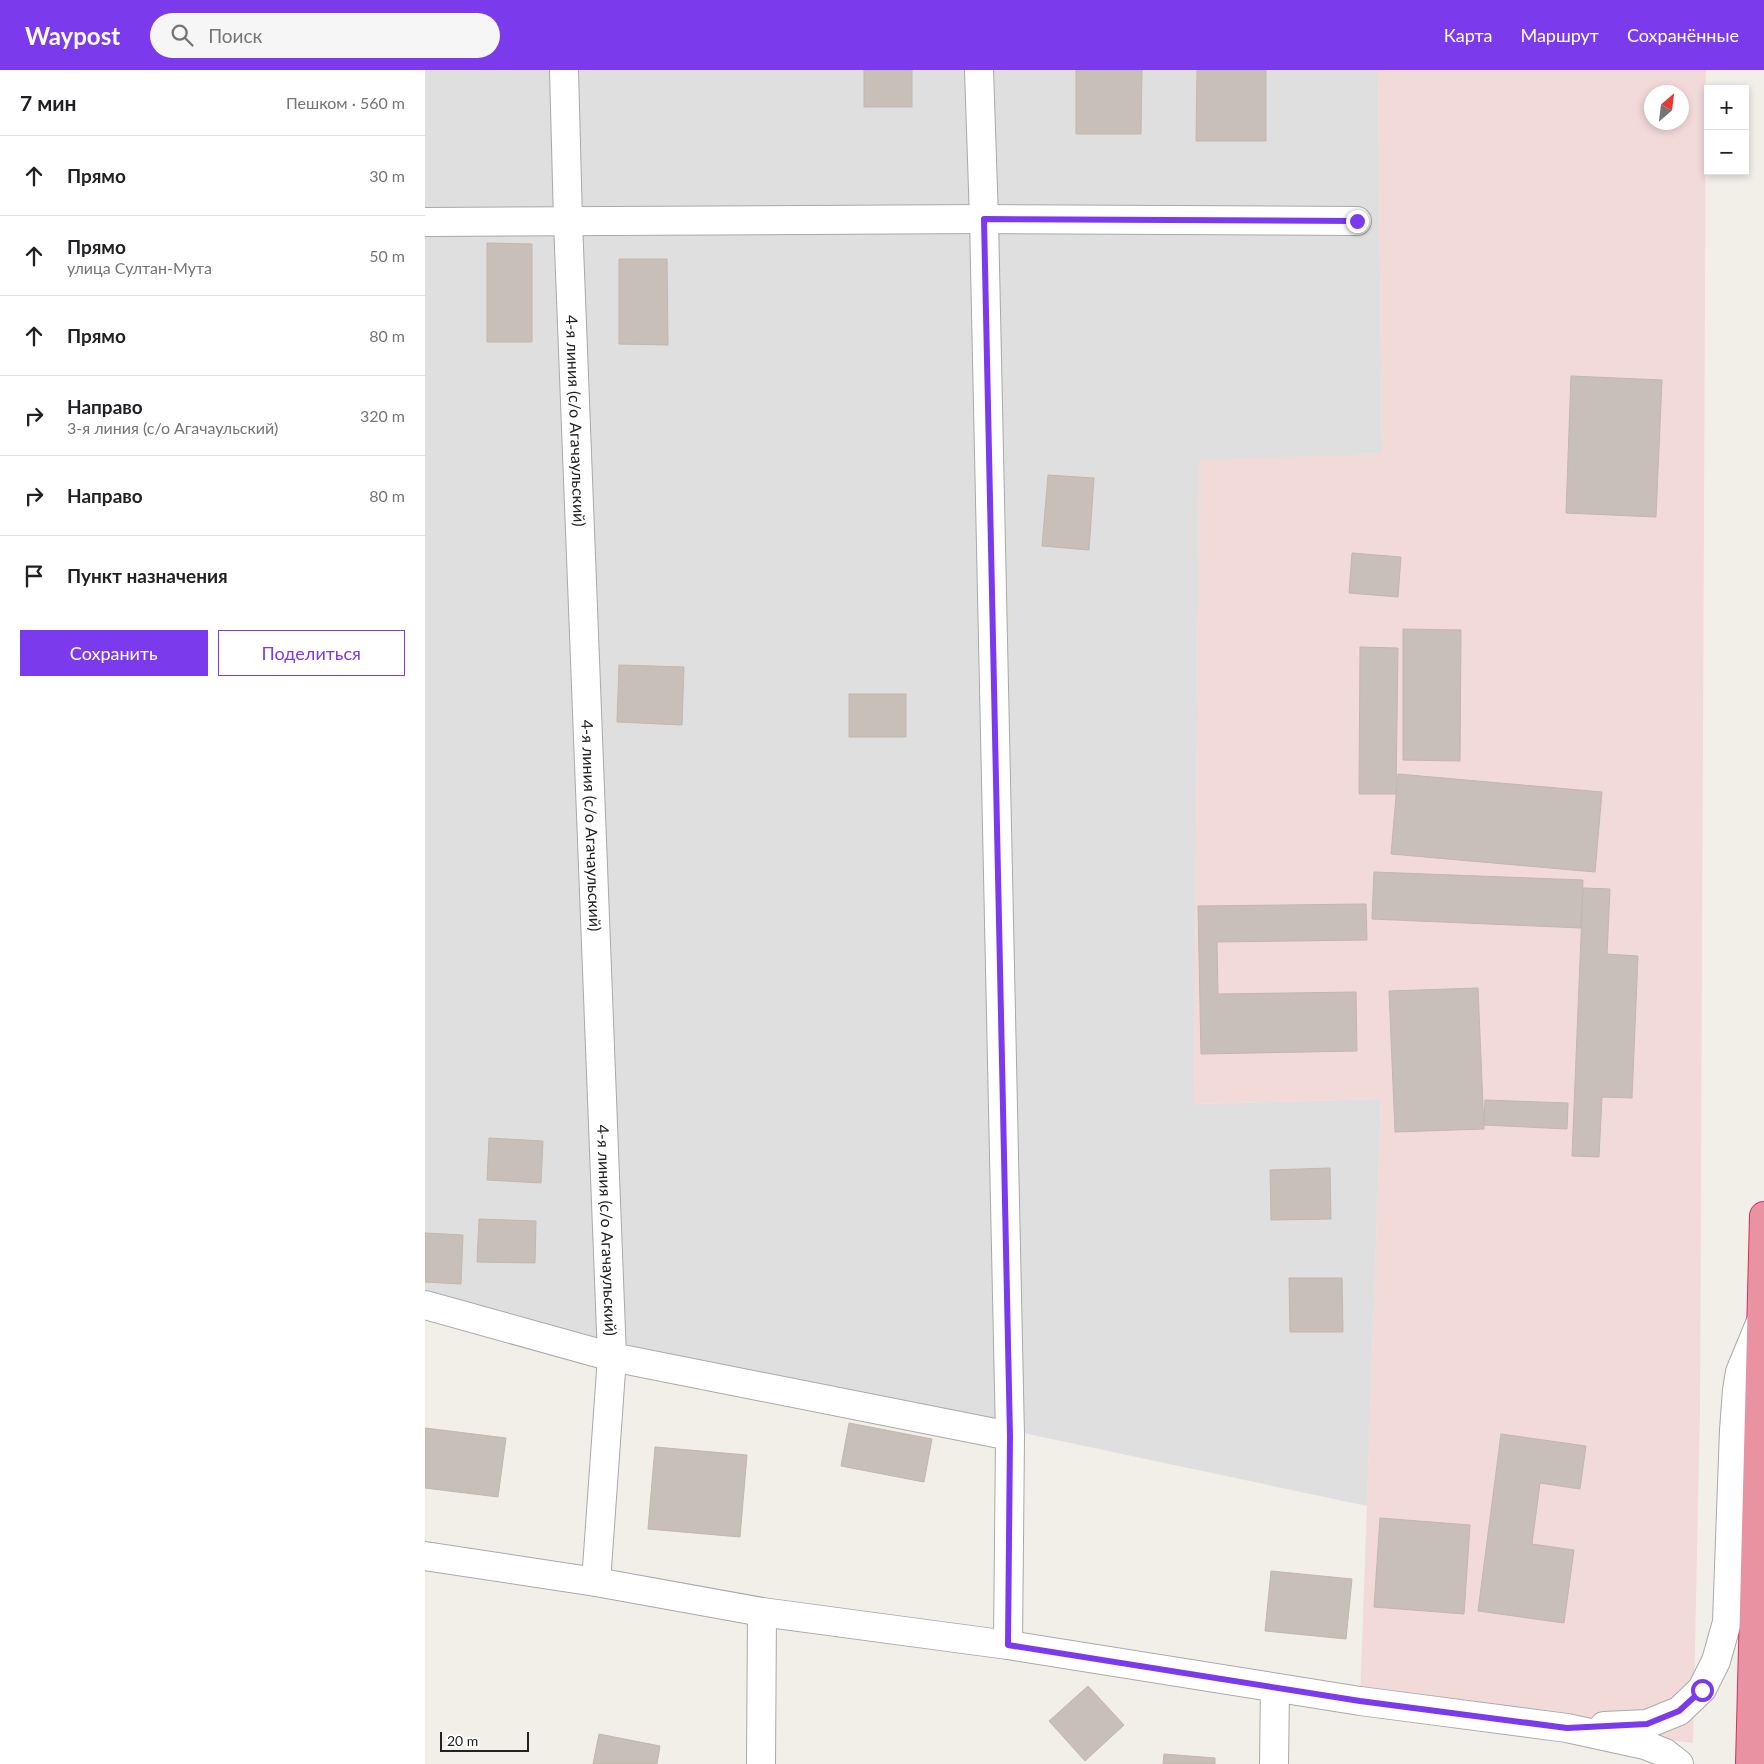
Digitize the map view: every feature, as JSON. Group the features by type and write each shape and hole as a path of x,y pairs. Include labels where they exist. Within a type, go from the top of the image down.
{"highway":[{"path":"1751,1764 1764,1216"}],"street":[{"name":"4-я линия (с/о Агачаульский)","path":"564,70 568,221 612,1357 596,1582"},
{"path":"979,70 984,219 1010,1436 1008,1645"},
{"path":"425,222 984,219 1357,221"},
{"path":"425,1305 612,1357 1010,1436"},
{"path":"1567,1728 1647,1724 1679,1711 1702,1690 1713,1668 1727,1622 1734,1430 1740,1372 1761,1320"},
{"path":"425,1556 596,1582 762,1612 1008,1645 1360,1701 1567,1728 1645,1745 1665,1753 1679,1764"},
{"path":"761,1764 762,1612"},
{"path":"1274,1764 1275,1688"}],"shaded area":[{"path":"425,70 1378,70 1382,455 1199,461 1194,1104 1381,1099 1367,1506 425,1306"},
{"path":"1378,70 1706,70 1706,85 1704,85 1704,175 1706,175 1700,1412 1693,1743 1360,1701 1381,1099 1194,1104 1199,460 1382,454"}],"building":[{"path":"864,70 912,70 912,107 864,107"},
{"path":"1076,70 1142,70 1141,134 1076,134"},
{"path":"1197,70 1266,70 1266,141 1196,141"},
{"path":"487,243 532,244 532,342 487,342"},
{"path":"619,259 667,259 668,345 619,344"},
{"path":"1571,376 1662,380 1656,517 1566,513"},
{"path":"1048,475 1094,478 1089,550 1042,546"},
{"path":"1352,553 1401,557 1398,597 1349,593"},
{"path":"1403,629 1461,630 1460,761 1403,760"},
{"path":"1360,647 1398,648 1396,794 1359,794"},
{"path":"619,665 684,667 682,725 617,722"},
{"path":"849,694 906,694 906,737 849,737"},
{"path":"1398,774 1602,792 1595,872 1391,854"},
{"path":"1374,872 1583,880 1581,928 1372,919"},
{"path":"1583,888 1610,889 1607,954 1638,956 1632,1098 1602,1097 1599,1157 1572,1156"},
{"path":"1366,904 1367,940 1217,942 1218,994 1356,992 1357,1051 1201,1054 1198,906"},
{"path":"1478,988 1484,1129 1395,1132 1389,991"},
{"path":"1485,1100 1568,1103 1567,1129 1484,1125"},
{"path":"489,1138 543,1141 541,1183 487,1180"},
{"path":"1330,1168 1331,1219 1271,1220 1270,1170"},
{"path":"479,1219 536,1221 535,1263 477,1262"},
{"path":"425,1233 463,1235 461,1284 425,1282"},
{"path":"1289,1278 1342,1278 1343,1332 1290,1332"},
{"path":"849,1423 932,1439 924,1482 841,1466"},
{"path":"425,1428 506,1438 498,1497 425,1488"},
{"path":"1501,1434 1586,1446 1580,1489 1540,1483 1532,1544 1574,1550 1564,1623 1478,1611"},
{"path":"655,1447 747,1455 740,1537 648,1529"},
{"path":"1380,1518 1470,1525 1464,1614 1374,1607"},
{"path":"1271,1571 1352,1579 1346,1639 1265,1631"},
{"path":"1088,1686 1124,1725 1085,1761 1049,1721"},
{"path":"599,1734 660,1746 657,1764 593,1764"},
{"path":"1164,1754 1215,1758 1215,1764 1163,1764"}],"route":[{"path":"1357,221 984,219 1010,1436 1008,1645 1360,1701 1567,1728 1647,1724 1679,1711 1702,1690"}]}
